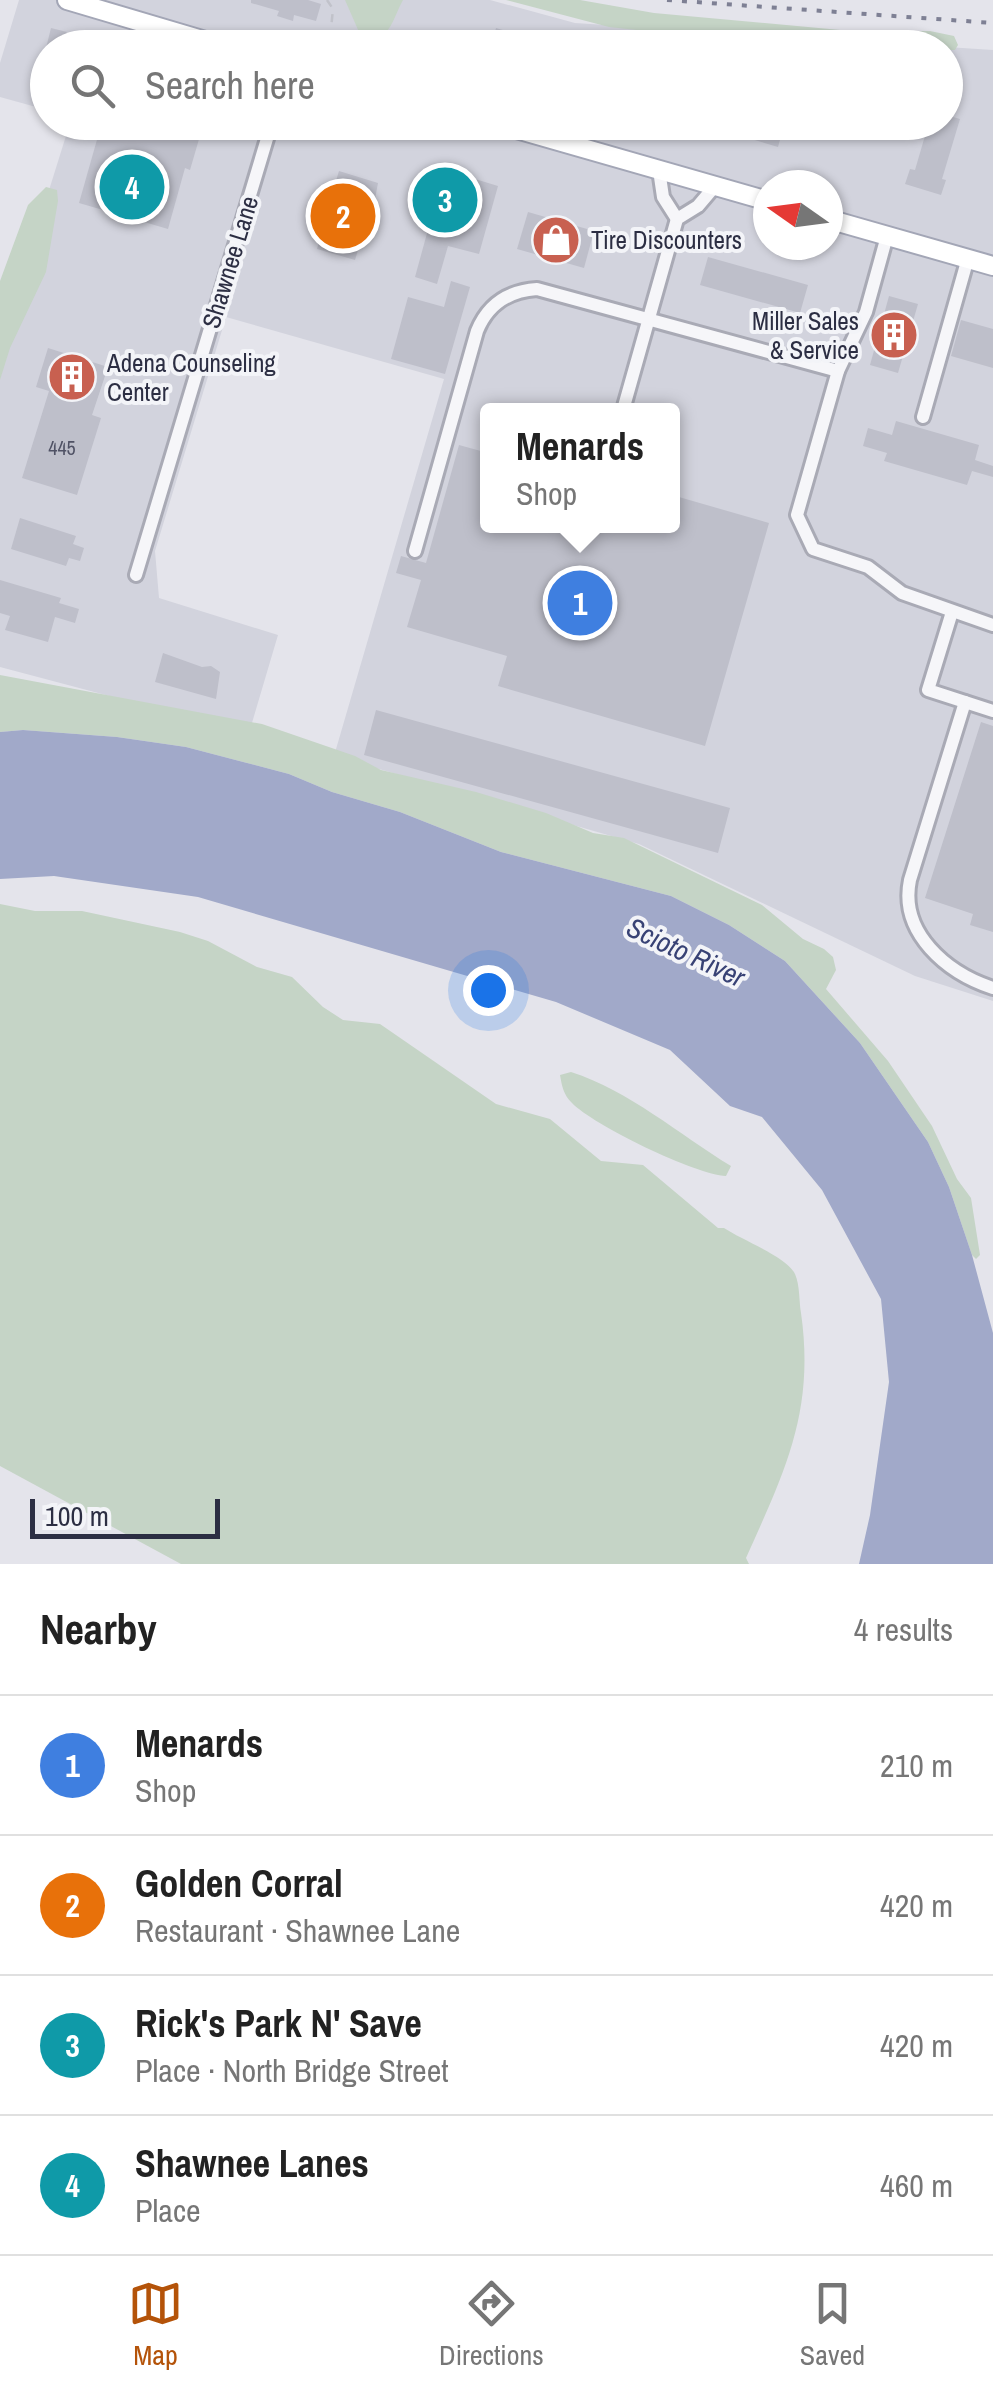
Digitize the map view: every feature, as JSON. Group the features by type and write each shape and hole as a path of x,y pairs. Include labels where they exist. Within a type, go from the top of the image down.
{"main road":[{"path":"66,0 168,30"},
{"path":"555,140 753,197"},
{"path":"843,223 993,266"}],"street":[{"name":"Shawnee Lane","path":"136,575 267,140"},
{"path":"659,170 662,197 677,219"},
{"path":"625,403 677,219 698,206 715,186"},
{"path":"887,236 866,312 838,371 797,516 813,549 868,566 902,593 993,624"},
{"path":"923,417 968,258"},
{"path":"415,551 477,331 492,306 521,290 537,289 838,371"},
{"path":"952,612 928,690 993,711"},
{"path":"965,702 906,897 930,949 969,980 993,988"}],"path":[{"path":"327,0 333,9 331,30"}],"shaded area":[{"path":"19,0 490,0 575,23 683,30 30,30 30,105 0,97 0,63"},
{"path":"963,48 993,50 993,1001 915,976 639,844 334,756 444,379 226,317 155,551 159,598 278,635 249,733 0,667 0,347 65,140 963,140"}],"green space":[{"path":"345,0 403,0 387,30 358,30"},
{"path":"506,0 580,0 654,13 840,30 637,30 609,27"},
{"path":"46,187 57,190 58,201 46,272 10,348 0,380 0,281 28,205"},
{"path":"0,675 262,724 355,756 381,770 476,792 546,813 593,833 624,838 762,905 803,939 833,957 836,970 826,989 888,1061 932,1126 957,1179 971,1198 980,1255 976,1259 972,1255 949,1187 928,1142 860,1043 785,961 729,925 671,896 501,852 289,774 186,747 117,737 0,732"},
{"path":"0,904 35,911 82,911 180,932 208,941 257,967 292,977 343,1020 380,1024 496,1104 550,1119 601,1161 643,1165 718,1228 783,1261 798,1283 804,1380 793,1440 746,1558 749,1564 181,1564 0,1466"},
{"path":"571,1072 634,1102 731,1166 726,1176 670,1158 583,1112 569,1100 562,1086 560,1075"}],"water":[{"name":"Scioto River","path":"23,730 186,747 289,774 501,852 671,896 729,925 785,961 860,1043 928,1142 949,1187 993,1333 993,1564 859,1564 889,1382 881,1299 822,1190 762,1117 730,1106 670,1050 556,1002 198,897 54,876 0,879 0,732"}],"building":[{"path":"251,0 308,0 321,4 316,21 294,15 293,21"},
{"path":"97,140 199,140 190,170 185,168 168,229 79,203"},
{"path":"754,140 780,140 778,147"},
{"path":"924,140 954,140 941,195 905,184 910,169 915,170"},
{"path":"439,168 498,186 479,254 448,246 437,284 415,277 429,226 423,225"},
{"path":"339,171 378,183 372,215 369,214 355,260 317,249 325,220 317,218 323,198 330,200"},
{"name":"Tire Discounters","path":"528,212 594,231 584,268 517,249"},
{"path":"708,257 808,285 800,313 700,285"},
{"path":"451,281 470,287 445,374 391,359 408,297 444,307"},
{"name":"Miller Sales & Service","path":"889,296 918,304 898,373 870,365"},
{"path":"961,320 993,329 993,368 951,356"},
{"path":"48,348 108,367 92,415 101,418 77,495 22,478 49,391 36,387"},
{"path":"896,421 979,445 975,460 993,466 993,477 972,471 967,485 884,461 887,453 863,446 868,428 892,435"},
{"path":"459,445 480,451 480,533 680,533 680,497 769,523 705,746 498,686 507,656 407,627 421,580 396,573 401,556 426,563"},
{"path":"20,518 76,536 73,544 84,548 80,561 69,558 66,566 11,549"},
{"path":"0,580 61,598 59,603 79,609 75,623 55,617 48,642 5,630 10,616 0,613"},
{"path":"163,653 220,672 216,699 155,682"},
{"path":"376,710 730,808 718,853 364,755"},
{"path":"981,722 993,726 993,932 970,925 973,914 925,898"}],"railway":[{"path":"667,0 993,23"}],"place":[{"name":"Shawnee Lanes","path":"132,187"},
{"name":"Rick's Park N' Save","path":"445,200"},
{"name":"Golden Corral","path":"343,216"},
{"name":"Tire Discounters","path":"556,240"},
{"name":"Miller Sales & Service","path":"894,335"},
{"name":"Adena Counseling Center","path":"72,377"},
{"name":"Menards","path":"580,603"}]}
